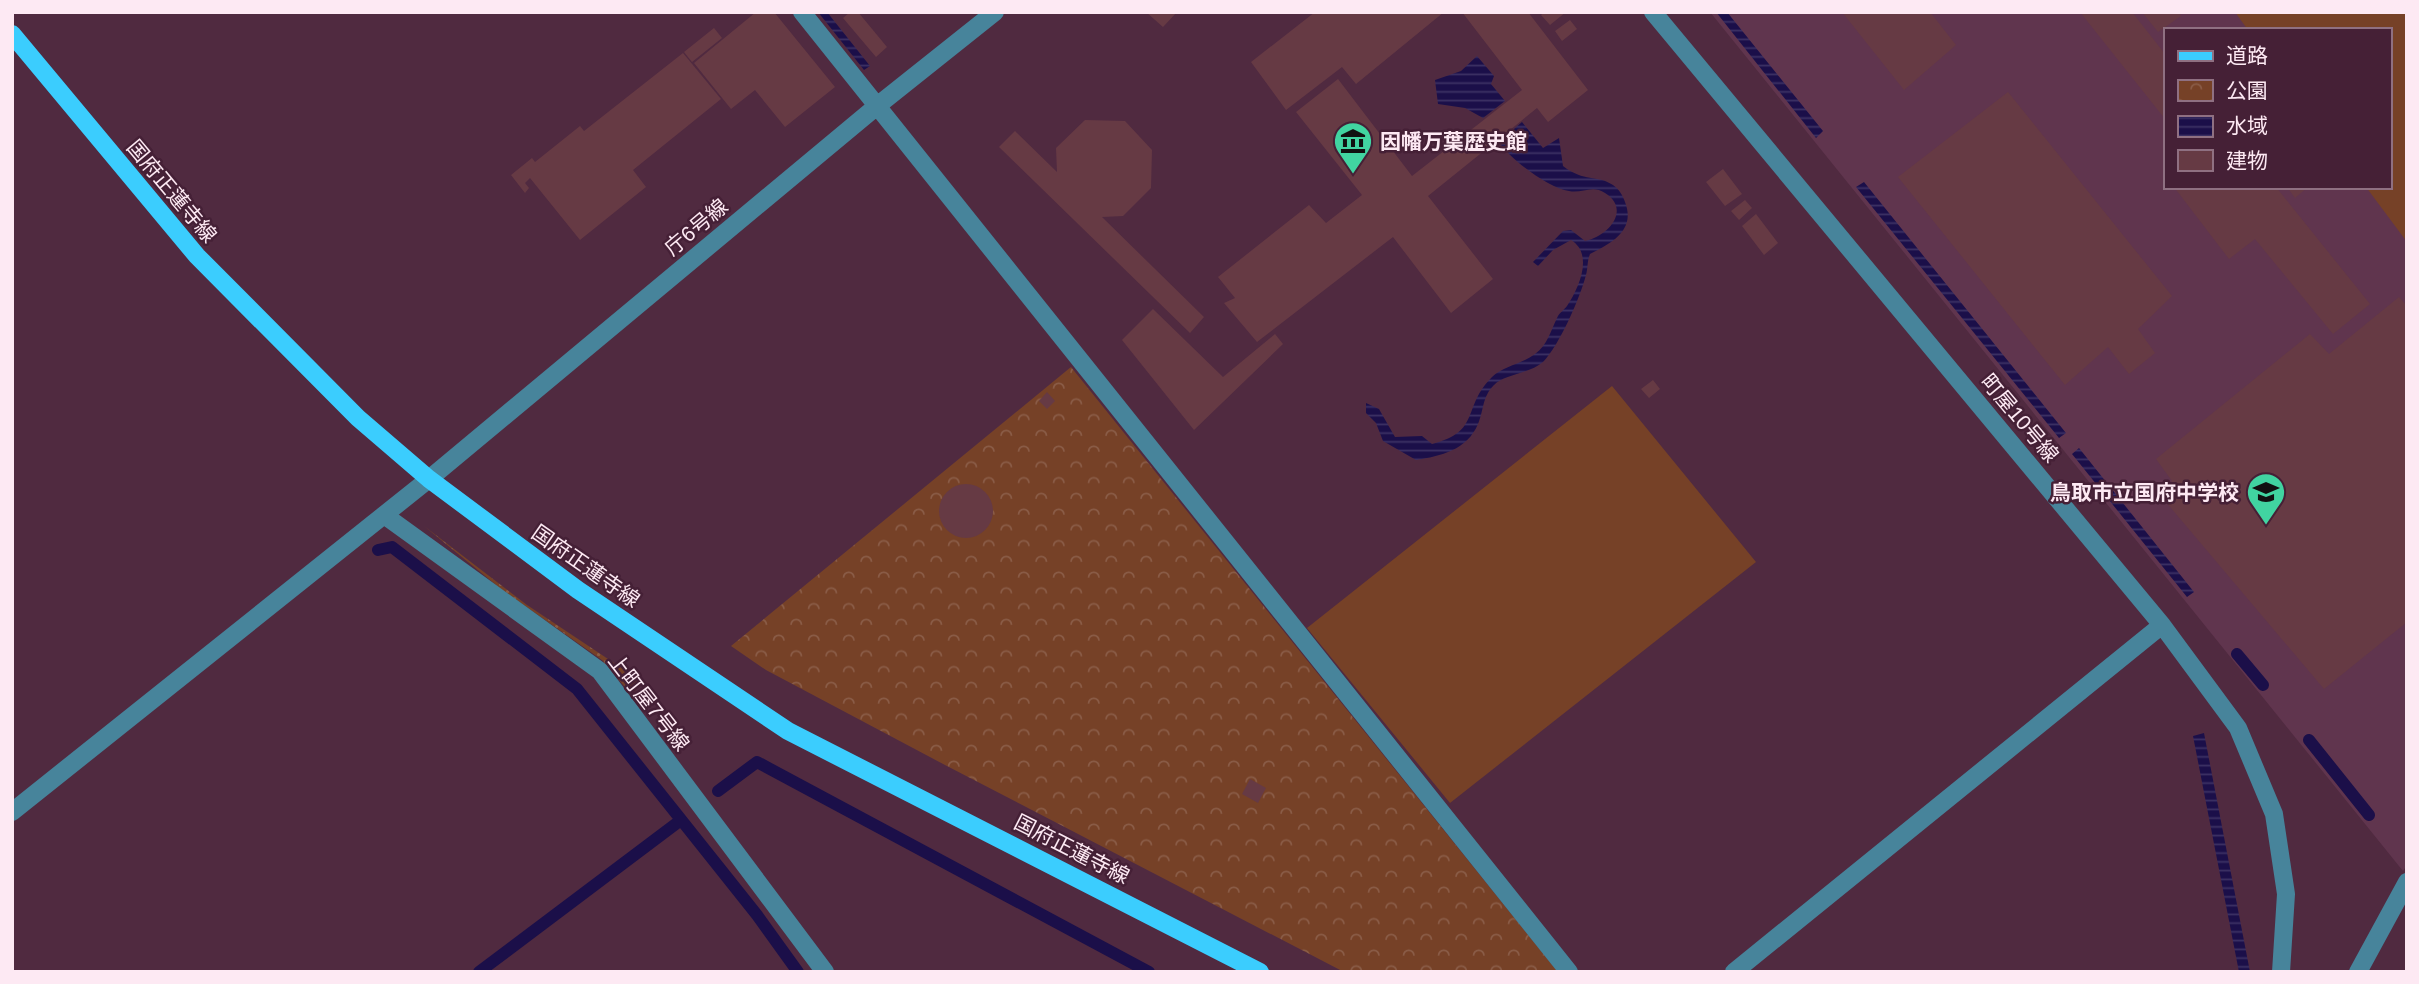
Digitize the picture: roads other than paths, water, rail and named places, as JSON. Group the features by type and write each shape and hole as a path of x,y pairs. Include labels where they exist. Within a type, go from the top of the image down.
{"main road":[{"name":"国府正蓮寺線","path":"12,34 197,256 358,418 429,479 578,590 789,731 1260,972"}],"street":[{"path":"802,12 1569,972"},
{"name":"庁6号線","path":"12,812 429,479 877,106 996,12"},
{"name":"町屋10号線","path":"1653,12 2162,625 2238,728 2274,814 2286,894 2281,972"},
{"name":"上町屋7号線","path":"384,515 600,671 825,972"},
{"path":"1734,972 2162,625"},
{"path":"2358,972 2407,882"}],"water":[{"path":"818,12 827,12 870,66 864,70"},
{"path":"1716,12 1727,12 1823,131 1816,138"},
{"path":"1477,56 1494,76 1491,84 1505,101 1483,118 1465,108 1438,104 1435,80 1461,71"},
{"path":"1522,122 1543,148 1559,138 1563,166 1578,175 1601,180 1615,187 1628,212 1625,228 1614,240 1590,254 1586,275 1574,308 1556,345 1543,362 1494,385 1487,394 1473,433 1460,446 1444,454 1416,460 1383,441 1376,423 1366,413 1366,403 1379,409 1395,437 1422,436 1432,444 1448,439 1458,432 1465,425 1483,388 1492,377 1535,354 1543,346 1580,281 1582,254 1571,240 1553,250 1538,266 1533,262 1563,231 1571,230 1585,241 1608,229 1616,215 1613,200 1600,190 1574,192 1560,189 1530,172 1504,149 1499,142"},
{"path":"1864,182 2066,433 2059,438 1856,187"},
{"path":"2079,448 2194,592 2187,597 2072,454"},
{"path":"2204,733 2250,972 2239,972 2193,736"}],"waterway":[{"path":"378,550 392,547 577,689 757,915 798,972"},
{"path":"2237,654 2263,685"},
{"path":"2309,740 2369,815"},
{"path":"718,791 757,762 1149,972"},
{"path":"479,972 677,823"}],"place":[{"name":"因幡万葉歴史館","path":"1353,175"},
{"name":"鳥取市立国府中学校","path":"2266,526"}]}
